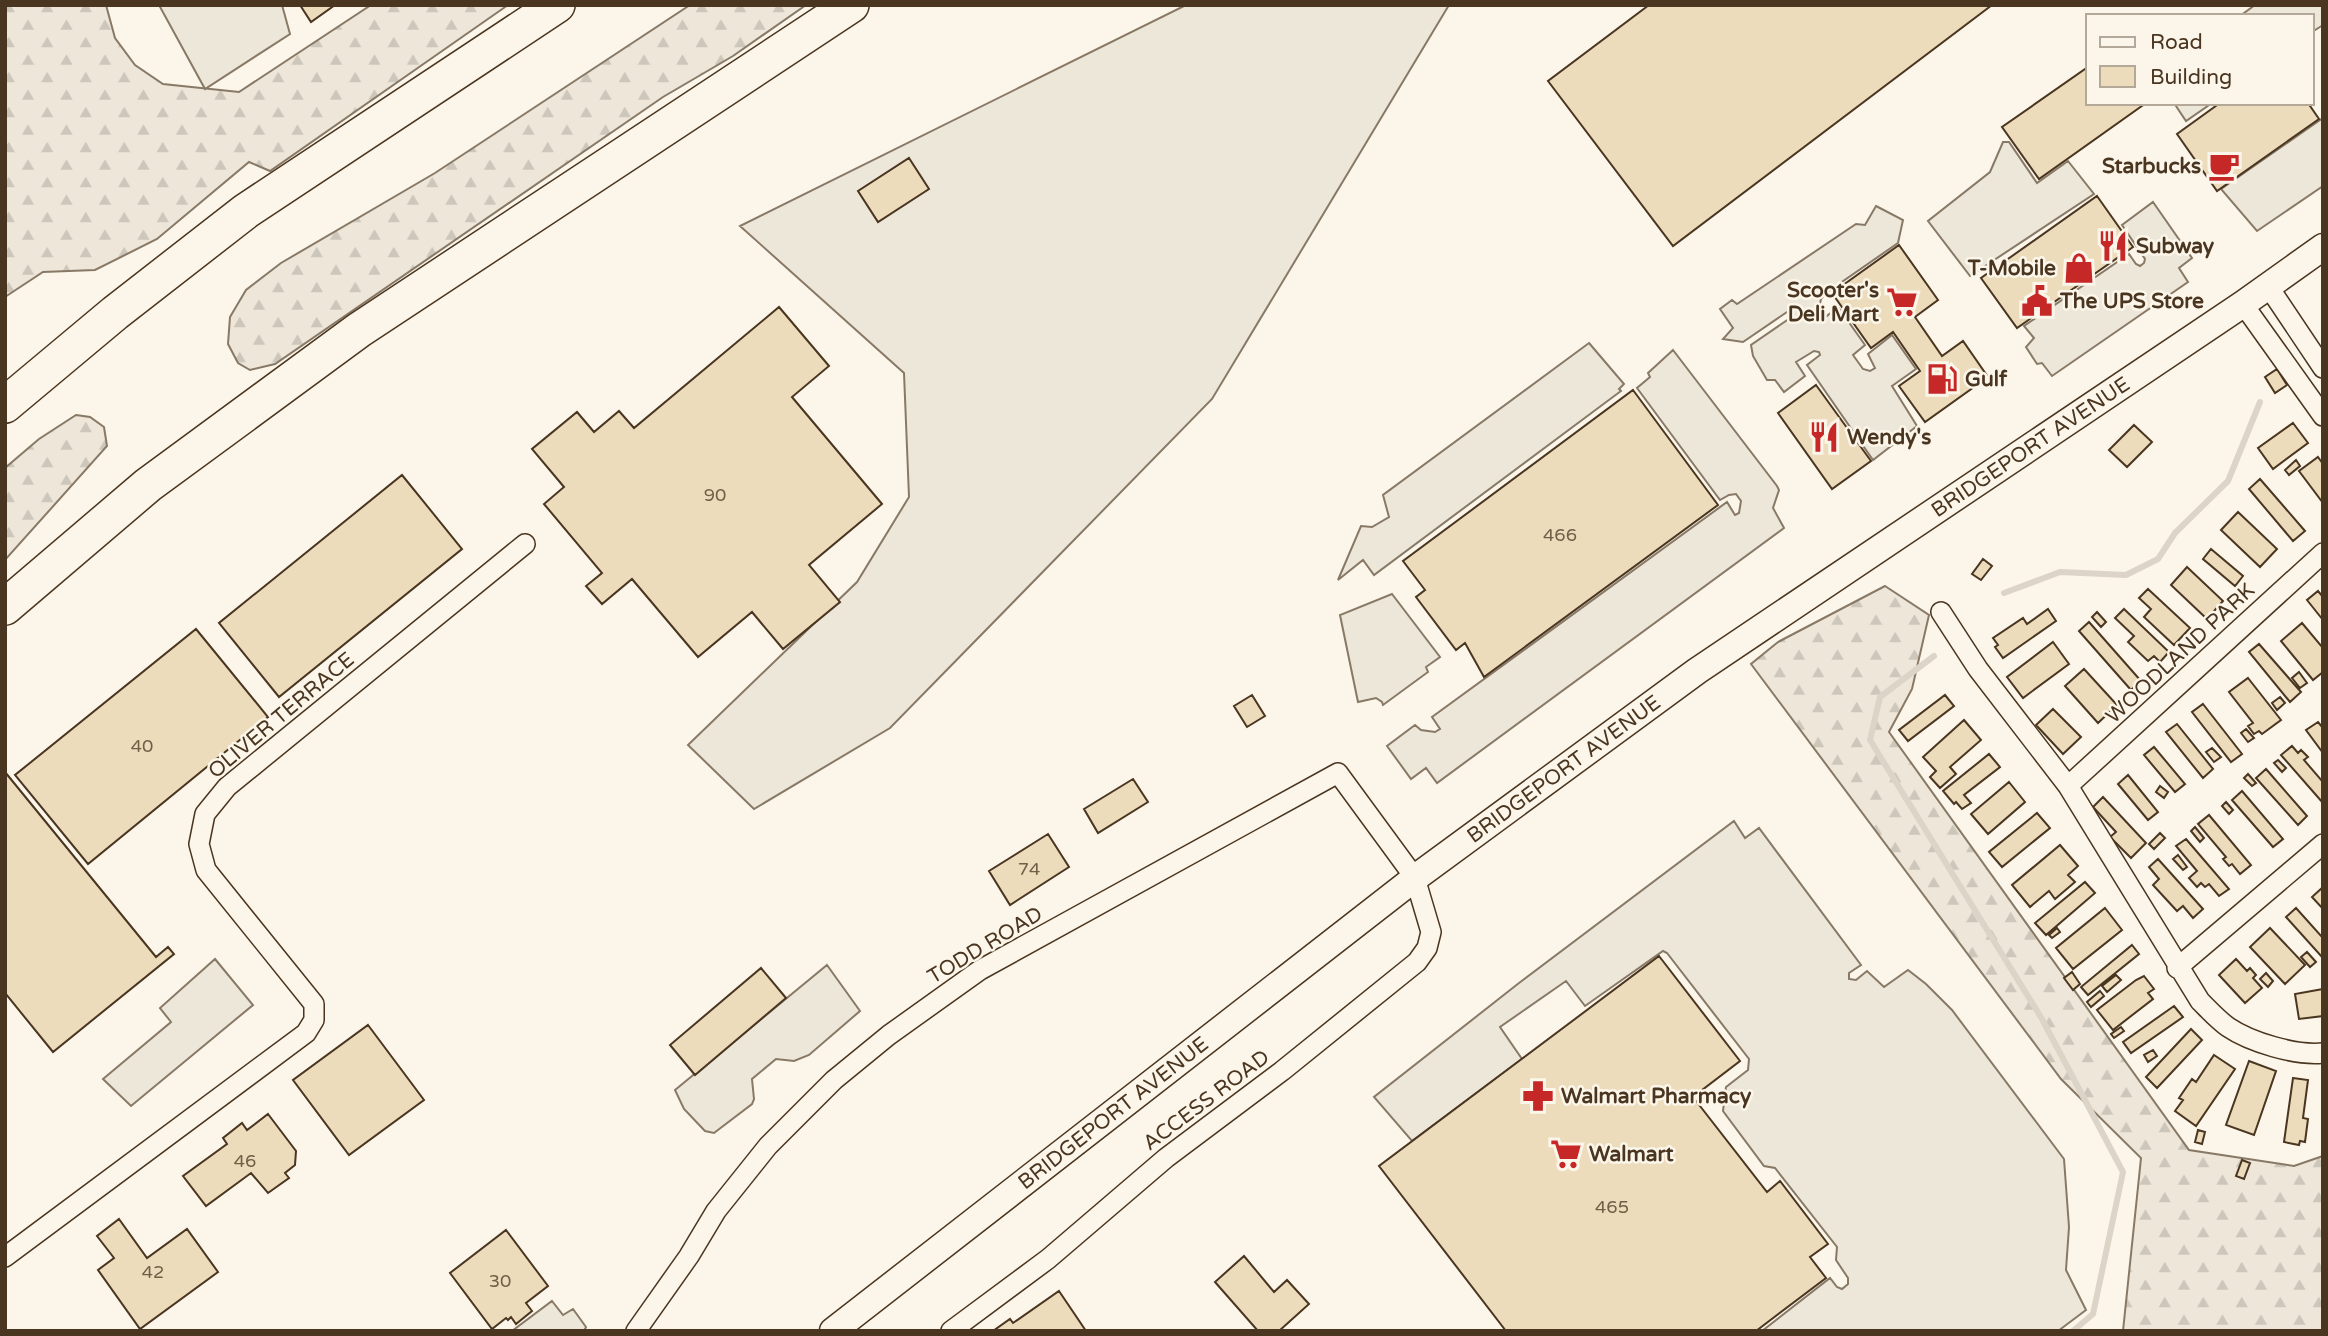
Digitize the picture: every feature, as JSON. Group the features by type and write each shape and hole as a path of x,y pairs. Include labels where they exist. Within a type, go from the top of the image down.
{"highway":[{"path":"5,405 115,313 246,211 557,5"},
{"path":"5,607 148,485 359,330 851,5"}],"main road":[{"name":"BRIDGEPORT AVENUE","path":"832,1331 1415,878 1697,671 2243,304 2323,247"}],"street":[{"path":"2268,286 2323,368"},
{"path":"2243,304 2323,416"},
{"name":"OLIVER TERRACE","path":"5,1257 306,1033 314,1020 314,1004 206,870 199,844 205,814 227,787 525,544"},
{"name":"WOODLAND PARK","path":"2068,786 2323,553"},
{"path":"1941,612 1978,669 2068,786 2177,968 2200,1001 2229,1028 2270,1046 2323,1053"},
{"name":"TODD ROAD","path":"636,1331 689,1256 716,1211 768,1146 834,1080 889,1035 980,970 1338,773 1415,878"},
{"path":"2177,968 2323,844"},
{"name":"ACCESS ROAD","path":"951,1331 1048,1259 1166,1158 1282,1071 1417,962 1427,948 1432,932 1415,878"}],"green space":[{"path":"5,5 106,5 115,38 135,65 163,84 239,92 371,5 508,5 270,171 249,162 157,239 95,270 43,272 5,297"},
{"path":"690,5 806,5 733,56 663,97 275,364 250,370 238,363 228,344 230,317 246,290 281,263 435,173"},
{"path":"76,415 90,417 104,427 107,446 5,560 5,468 39,439"},
{"path":"1885,586 1929,615 1912,689 1889,732 2189,1150 2294,1166 2323,1156 2323,1331 2123,1331 2141,1158 2061,1079 1751,664 1778,642"}],"shaded area":[{"path":"159,5 282,5 290,34 205,89"},
{"path":"1186,5 1449,5 1212,399 890,728 754,809 688,745 857,582 909,497 904,373 740,226"},
{"path":"2255,5 2323,5 2323,25 2314,31 2314,14 2243,14"},
{"path":"2175,105 2209,105 2186,121"},
{"path":"2323,118 2323,186 2257,231 2221,189"},
{"path":"2003,142 2009,142 2037,183 2068,161 2094,194 1970,276 1928,221 1990,172"},
{"path":"2153,202 2192,258 2179,268 2188,282 2052,376 2042,363 2037,364 2026,347 2034,338 2024,326 2129,254 2136,264 2140,266 2144,263 2145,259 2122,225"},
{"path":"1876,206 1903,220 1898,243 1826,293 1821,299 1818,313 1823,319 1838,307 1865,345 1853,355 1863,369 1870,371 1875,368 1868,354 1892,335 1916,369 1892,386 1917,426 1873,460 1807,365 1820,355 1819,352 1814,351 1796,362 1805,376 1784,392 1775,380 1767,380 1753,356 1751,345 1793,316 1790,312 1743,342 1723,339 1733,328 1720,309 1732,300 1737,304 1856,224 1865,225"},
{"path":"1589,343 1624,384 1619,389 1621,391 1374,575 1363,560 1338,580 1361,526 1372,527 1389,517 1383,495"},
{"path":"1673,350 1777,486 1779,490 1773,508 1784,528 1437,783 1426,768 1411,779 1387,746 1415,725 1421,730 1435,732 1440,729 1432,717 1727,502 1735,515 1739,513 1741,501 1736,494 1720,500 1637,388 1650,377 1648,373"},
{"path":"1392,594 1440,657 1426,667 1428,672 1383,705 1376,698 1358,702 1340,615"},
{"path":"1734,821 1745,838 1759,828 1861,965 1849,973 1849,979 1856,980 1867,971 1884,987 1908,970 1926,984 1952,1010 2064,1159 2069,1227 2066,1270 2086,1310 2058,1331 1762,1331 1830,1278 1842,1289 1848,1284 1848,1278 1836,1260 1837,1247 1775,1168 1764,1166 1723,1111 1726,1087 1748,1070 1749,1059 1663,951 1585,1006 1566,981 1500,1027 1522,1059 1412,1141 1374,1097 1519,983"},
{"path":"215,959 253,1005 131,1106 103,1079 171,1022 160,1008"},
{"path":"827,965 860,1011 809,1055 794,1061 776,1059 752,1079 752,1104 714,1133 705,1131 684,1109 675,1090"},
{"path":"552,1301 563,1315 573,1309 586,1327 584,1331 512,1331"}],"building":[{"path":"300,5 335,5 311,22"},
{"path":"1649,5 1992,5 1673,246 1548,81"},
{"path":"2086,68 2086,105 2143,105 2039,179 2002,127"},
{"path":"2217,105 2309,105 2319,119 2217,191 2177,134"},
{"path":"909,158 929,189 878,222 858,191"},
{"path":"2097,196 2133,247 2017,328 1981,278"},
{"path":"1899,245 1938,300 1915,317 1942,356 1963,341 1988,377 1925,422 1899,386 1920,371 1893,332 1871,348 1832,293"},
{"path":"779,307 829,366 792,397 882,504 809,565 840,602 783,649 752,612 698,657 632,579 602,604 586,586 602,573 544,504 564,487 532,449 577,412 594,432 619,411 634,428"},
{"path":"2277,369 2287,385 2275,393 2265,377"},
{"name":"Wendy's","path":"1816,385 1871,461 1832,489 1778,413"},
{"path":"1633,390 1718,505 1484,677 1465,643 1456,650 1416,597 1425,590 1403,561"},
{"path":"2293,423 2308,443 2273,469 2258,448"},
{"path":"2134,425 2152,442 2127,467 2109,450"},
{"path":"2318,457 2323,464 2323,503 2299,471"},
{"path":"2296,460 2300,466 2289,475 2285,470"},
{"path":"402,475 462,549 279,697 219,623"},
{"path":"2260,479 2305,531 2293,541 2249,489"},
{"path":"2238,512 2277,549 2260,567 2221,530"},
{"path":"2211,549 2243,576 2235,586 2203,559"},
{"path":"1983,559 1992,566 1981,580 1972,574"},
{"path":"2187,567 2223,601 2207,619 2171,585"},
{"path":"2148,589 2190,628 2174,645 2144,617 2151,609 2139,598"},
{"path":"2318,591 2323,597 2323,620 2307,600"},
{"path":"2048,609 2056,621 2003,658 1995,647 1998,645 1993,638 2023,618 2027,624"},
{"path":"2124,609 2169,652 2160,662 2154,656 2148,661 2128,642 2134,636 2115,618"},
{"path":"2097,612 2106,622 2101,627 2092,617"},
{"path":"2089,622 2141,681 2131,690 2079,631"},
{"path":"2302,623 2323,648 2323,672 2313,680 2281,641"},
{"path":"196,629 268,717 88,864 15,775"},
{"path":"2053,642 2069,664 2023,698 2007,677"},
{"path":"2259,644 2301,692 2290,702 2249,652"},
{"path":"2084,669 2117,705 2098,723 2065,686"},
{"path":"2299,672 2307,683 2300,688 2292,678"},
{"path":"2248,678 2281,720 2262,734 2259,731 2254,734 2248,726 2253,723 2229,692"},
{"path":"1252,695 1265,716 1247,727 1234,706"},
{"path":"1945,695 1954,706 1908,741 1899,730"},
{"path":"2280,697 2285,703 2277,710 2272,703"},
{"path":"2203,704 2242,754 2231,762 2192,712"},
{"path":"2053,709 2081,737 2063,754 2036,725"},
{"path":"1964,720 1981,740 1950,767 1956,774 1940,788 1930,777 1936,771 1923,757"},
{"path":"2318,722 2323,728 2323,753 2306,730"},
{"path":"2177,724 2213,769 2203,778 2166,732"},
{"path":"2246,729 2254,738 2248,742 2241,733"},
{"path":"2292,746 2298,753 2301,750 2308,757 2304,760 2323,782 2323,803 2281,755"},
{"path":"2154,747 2185,784 2175,792 2144,755"},
{"path":"2212,748 2221,757 2214,762 2206,752"},
{"path":"1989,754 2000,767 1964,795 1971,803 1962,809 1943,791"},
{"path":"2278,760 2286,768 2282,772 2274,763"},
{"path":"2266,769 2307,816 2298,825 2256,778"},
{"path":"5,772 156,957 168,947 174,954 53,1052 5,993"},
{"path":"2248,774 2256,783 2252,786 2244,778"},
{"path":"2128,775 2158,812 2148,820 2118,784"},
{"path":"1133,779 1148,802 1098,833 1084,809"},
{"path":"2009,782 2025,802 1988,834 1971,814"},
{"path":"2160,786 2168,792 2164,798 2156,792"},
{"path":"2242,791 2283,839 2273,847 2232,800"},
{"path":"2103,797 2146,843 2131,858 2110,837 2116,832 2093,807"},
{"path":"2226,802 2233,810 2229,814 2222,806"},
{"path":"2037,813 2050,828 2002,867 1989,852"},
{"path":"2209,815 2251,865 2240,874 2232,864 2229,866 2223,859 2226,857 2198,824"},
{"path":"2195,827 2204,838 2200,842 2191,831"},
{"path":"2160,833 2165,838 2154,849 2149,844"},
{"path":"1048,834 1069,867 1010,905 989,871"},
{"path":"2186,839 2229,889 2219,896 2209,884 2205,887 2201,883 2197,887 2189,878 2197,871 2176,846"},
{"path":"2060,845 2078,866 2068,875 2075,882 2055,899 2049,891 2030,907 2012,885"},
{"path":"2178,855 2187,867 2183,870 2173,859"},
{"path":"2158,859 2203,909 2193,918 2183,906 2177,911 2153,885 2159,879 2149,867"},
{"path":"2085,882 2095,893 2046,935 2035,923"},
{"path":"2323,889 2323,909 2312,897"},
{"path":"2105,908 2122,930 2073,969 2056,948"},
{"path":"2296,908 2323,938 2322,957 2286,917"},
{"path":"2057,928 2060,932 2052,938 2049,935"},
{"path":"2270,928 2305,965 2285,984 2250,947"},
{"path":"2132,945 2139,954 2088,995 2081,987"},
{"path":"2307,952 2316,962 2310,967 2301,957"},
{"name":"Walmart","path":"1659,956 1740,1061 1693,1097 1767,1192 1780,1181 1828,1244 1810,1257 1826,1278 1756,1331 1506,1331 1379,1166"},
{"path":"2236,959 2247,971 2250,968 2256,975 2253,978 2262,988 2245,1003 2219,975"},
{"path":"761,968 786,998 695,1075 670,1045"},
{"path":"2072,972 2080,984 2073,990 2064,978"},
{"path":"2266,973 2273,981 2268,987 2260,979"},
{"path":"2116,975 2121,980 2107,992 2102,986"},
{"path":"2144,976 2154,989 2148,993 2153,999 2113,1030 2097,1010"},
{"path":"2323,989 2323,1016 2299,1019 2295,994"},
{"path":"2100,991 2104,996 2091,1007 2087,1002"},
{"path":"2174,1006 2183,1017 2131,1053 2123,1042"},
{"path":"368,1025 424,1100 349,1155 293,1080"},
{"path":"2121,1027 2124,1031 2114,1038 2111,1034"},
{"path":"2191,1029 2202,1040 2157,1088 2146,1077"},
{"path":"2153,1050 2157,1056 2148,1062 2144,1055"},
{"path":"2214,1055 2235,1069 2196,1126 2175,1111 2183,1100 2179,1098 2192,1079 2196,1082"},
{"path":"2249,1061 2276,1071 2254,1135 2226,1125"},
{"path":"2293,1078 2308,1080 2303,1118 2308,1119 2305,1142 2300,1141 2299,1145 2284,1142"},
{"path":"268,1114 296,1151 295,1165 285,1173 289,1178 268,1193 251,1173 206,1206 183,1176 227,1144 223,1138 242,1123 247,1130"},
{"path":"2198,1130 2205,1132 2202,1144 2195,1142"},
{"path":"2242,1160 2250,1163 2244,1179 2236,1176"},
{"path":"119,1219 147,1258 187,1229 218,1272 140,1329 98,1270 114,1258 97,1236"},
{"path":"506,1230 548,1286 526,1303 532,1311 516,1324 511,1317 508,1320 506,1318 492,1329 450,1273"},
{"path":"1244,1256 1274,1292 1287,1280 1309,1304 1279,1331 1258,1331 1215,1282"},
{"path":"1059,1291 1086,1331 993,1331 1010,1319 1013,1323"}],"waterway":[{"path":"2004,593 2060,572 2126,575 2158,559 2175,533 2228,481 2260,402"},
{"path":"1934,656 1880,697 1870,740 2042,1019 2123,1172 2093,1314 2073,1331"}],"place":[{"name":"Starbucks","path":"2224,166"},
{"name":"Subway","path":"2113,246"},
{"name":"T-Mobile","path":"2079,268"},
{"name":"The UPS Store","path":"2037,301"},
{"name":"Scooter's Deli Mart","path":"1902,302"},
{"name":"Gulf","path":"1942,379"},
{"name":"Wendy's","path":"1824,437"},
{"name":"Walmart Pharmacy","path":"1538,1096"},
{"name":"Walmart","path":"1566,1154"}]}
